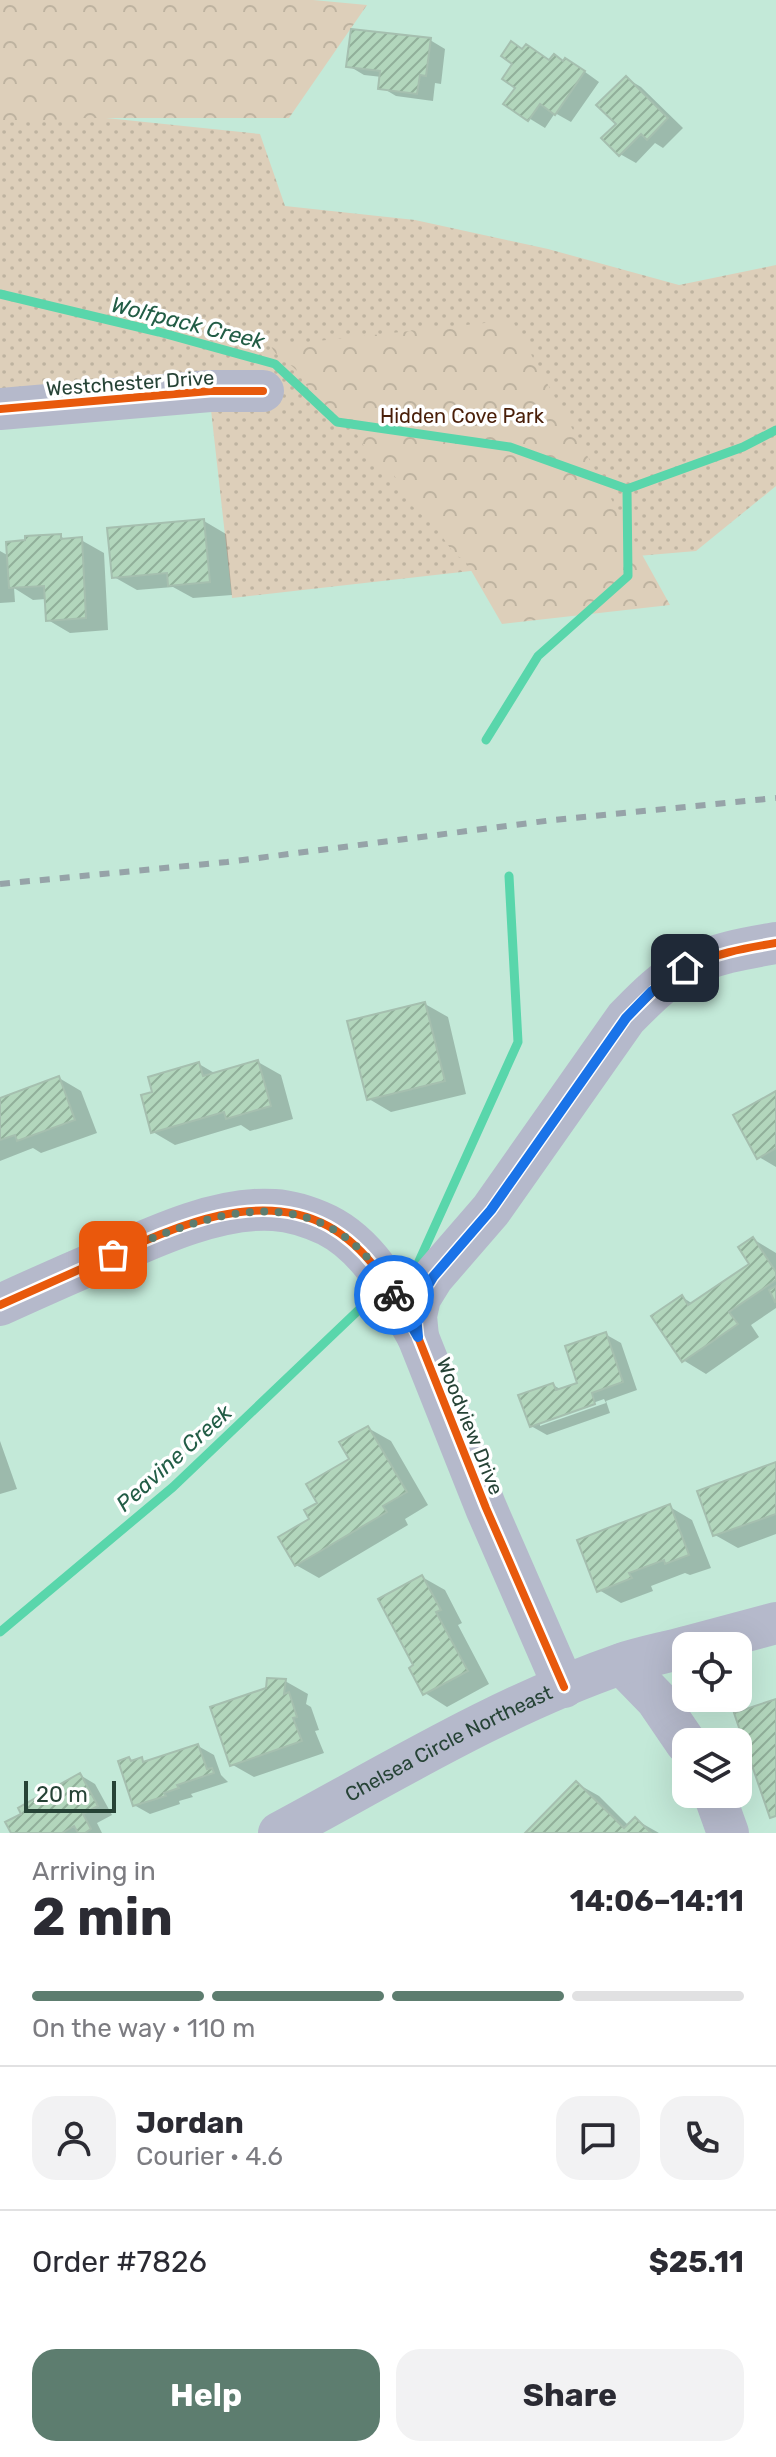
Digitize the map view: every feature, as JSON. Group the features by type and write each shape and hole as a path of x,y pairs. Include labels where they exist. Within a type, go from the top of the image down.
{"street":[{"name":"Westchester Drive","path":"0,409 210,391 263,391"},
{"name":"Woodview Drive","path":"564,1687 486,1508 418,1337 416,1316 420,1298 433,1277 491,1210 626,1018 652,991 685,968 727,953 776,943"},
{"path":"0,1305 170,1230 236,1212 275,1210 328,1226 353,1244 374,1265 392,1290 418,1337"},
{"name":"Chelsea Circle Northeast","path":"742,1632 776,1623"},
{"name":"Chelsea Circle Northeast","path":"279,1833 471,1730 622,1664 672,1650"},
{"path":"622,1664 656,1699 676,1728"},
{"path":"719,1808 728,1833"}],"green space":[{"path":"0,0 313,0 367,5 289,118 81,118 0,123"},
{"name":"Hidden Cove Park","path":"0,107 260,134 285,206 415,220 548,249 679,285 776,265 776,486 696,551 497,568 232,598 209,392 0,409"},
{"name":"Hidden Cove Park","path":"512,320 670,605 502,624 465,560 455,555 436,528 411,505 411,499 393,474 368,463 356,433 315,397 296,370 271,346"}],"building":[{"path":"351,29 431,38 426,76 420,75 417,94 378,89 380,71 346,67"},
{"path":"511,41 522,49 526,44 549,60 554,54 563,61 565,58 585,71 555,115 540,104 528,121 503,104 515,88 502,79 512,64 501,56"},
{"path":"626,76 668,118 647,140 641,134 619,156 601,138 616,124 596,105"},
{"path":"204,519 210,582 168,586 167,573 112,578 107,528"},
{"path":"61,534 61,539 82,537 86,618 46,621 44,586 9,588 6,542 25,540 25,536"},
{"path":"425,1002 445,1081 367,1100 347,1021"},
{"path":"258,1060 271,1106 226,1119 224,1112 151,1133 141,1095 152,1092 148,1077 199,1062 203,1076"},
{"path":"59,1076 75,1120 17,1141 15,1135 0,1140 0,1098"},
{"path":"776,1091 776,1148 757,1159 733,1115"},
{"path":"753,1237 776,1272 776,1280 729,1312 738,1324 682,1362 651,1316 682,1295 688,1305 749,1264 738,1247"},
{"path":"776,1286 776,1301 775,1302 769,1290"},
{"path":"606,1332 623,1382 592,1393 595,1404 530,1427 518,1395 553,1383 556,1390 577,1383 565,1346"},
{"path":"368,1426 407,1492 383,1506 387,1512 295,1566 278,1537 309,1519 304,1510 317,1503 306,1484 349,1459 339,1442"},
{"path":"776,1462 776,1514 713,1536 697,1491"},
{"path":"670,1504 689,1555 629,1573 632,1578 597,1592 577,1540"},
{"path":"422,1575 441,1610 436,1612 468,1671 423,1695 409,1668 413,1665 378,1599"},
{"path":"267,1678 286,1679 284,1694 289,1692 297,1717 293,1718 302,1741 230,1766 210,1707 266,1688"},
{"path":"776,1699 776,1816 770,1818 752,1766 752,1728 739,1728 734,1713 752,1712 752,1707"},
{"path":"198,1744 207,1769 212,1768 214,1773 177,1785 179,1788 164,1793 166,1796 133,1806 118,1761 142,1757 143,1762"},
{"path":"80,1773 98,1806 83,1814 91,1829 78,1833 74,1826 62,1833 11,1833 5,1822 21,1814 18,1808"},
{"path":"576,1781 624,1828 635,1817 651,1833 525,1833"}],"waterway":[{"name":"Wolfpack Creek","path":"0,294 275,364 337,422 510,447 627,489"},
{"name":"Peavine Creek","path":"486,740 538,656 628,576 627,489 743,447 776,430"},
{"name":"Peavine Creek","path":"415,1270 518,1042 509,876"},
{"name":"Peavine Creek","path":"0,1632 173,1487 366,1303"}],"railway":[{"path":"0,884 227,862 553,820 776,798"}],"cycle path":[{"path":"0,409 210,391 263,391"},
{"path":"564,1687 486,1508 418,1337 416,1316 420,1298 433,1277 491,1210 633,1011 668,979 694,964 729,952 776,943"},
{"path":"0,1305 183,1226 242,1212 271,1211 300,1215 328,1226 343,1236 380,1273 416,1333"}],"way so far":[{"path":"113,1255 170,1230 236,1212 275,1210 328,1226 353,1244 374,1265 394,1295"}],"route":[{"path":"394,1295 418,1337 416,1316 420,1298 433,1277 491,1210 626,1018 652,991 685,968"}]}
